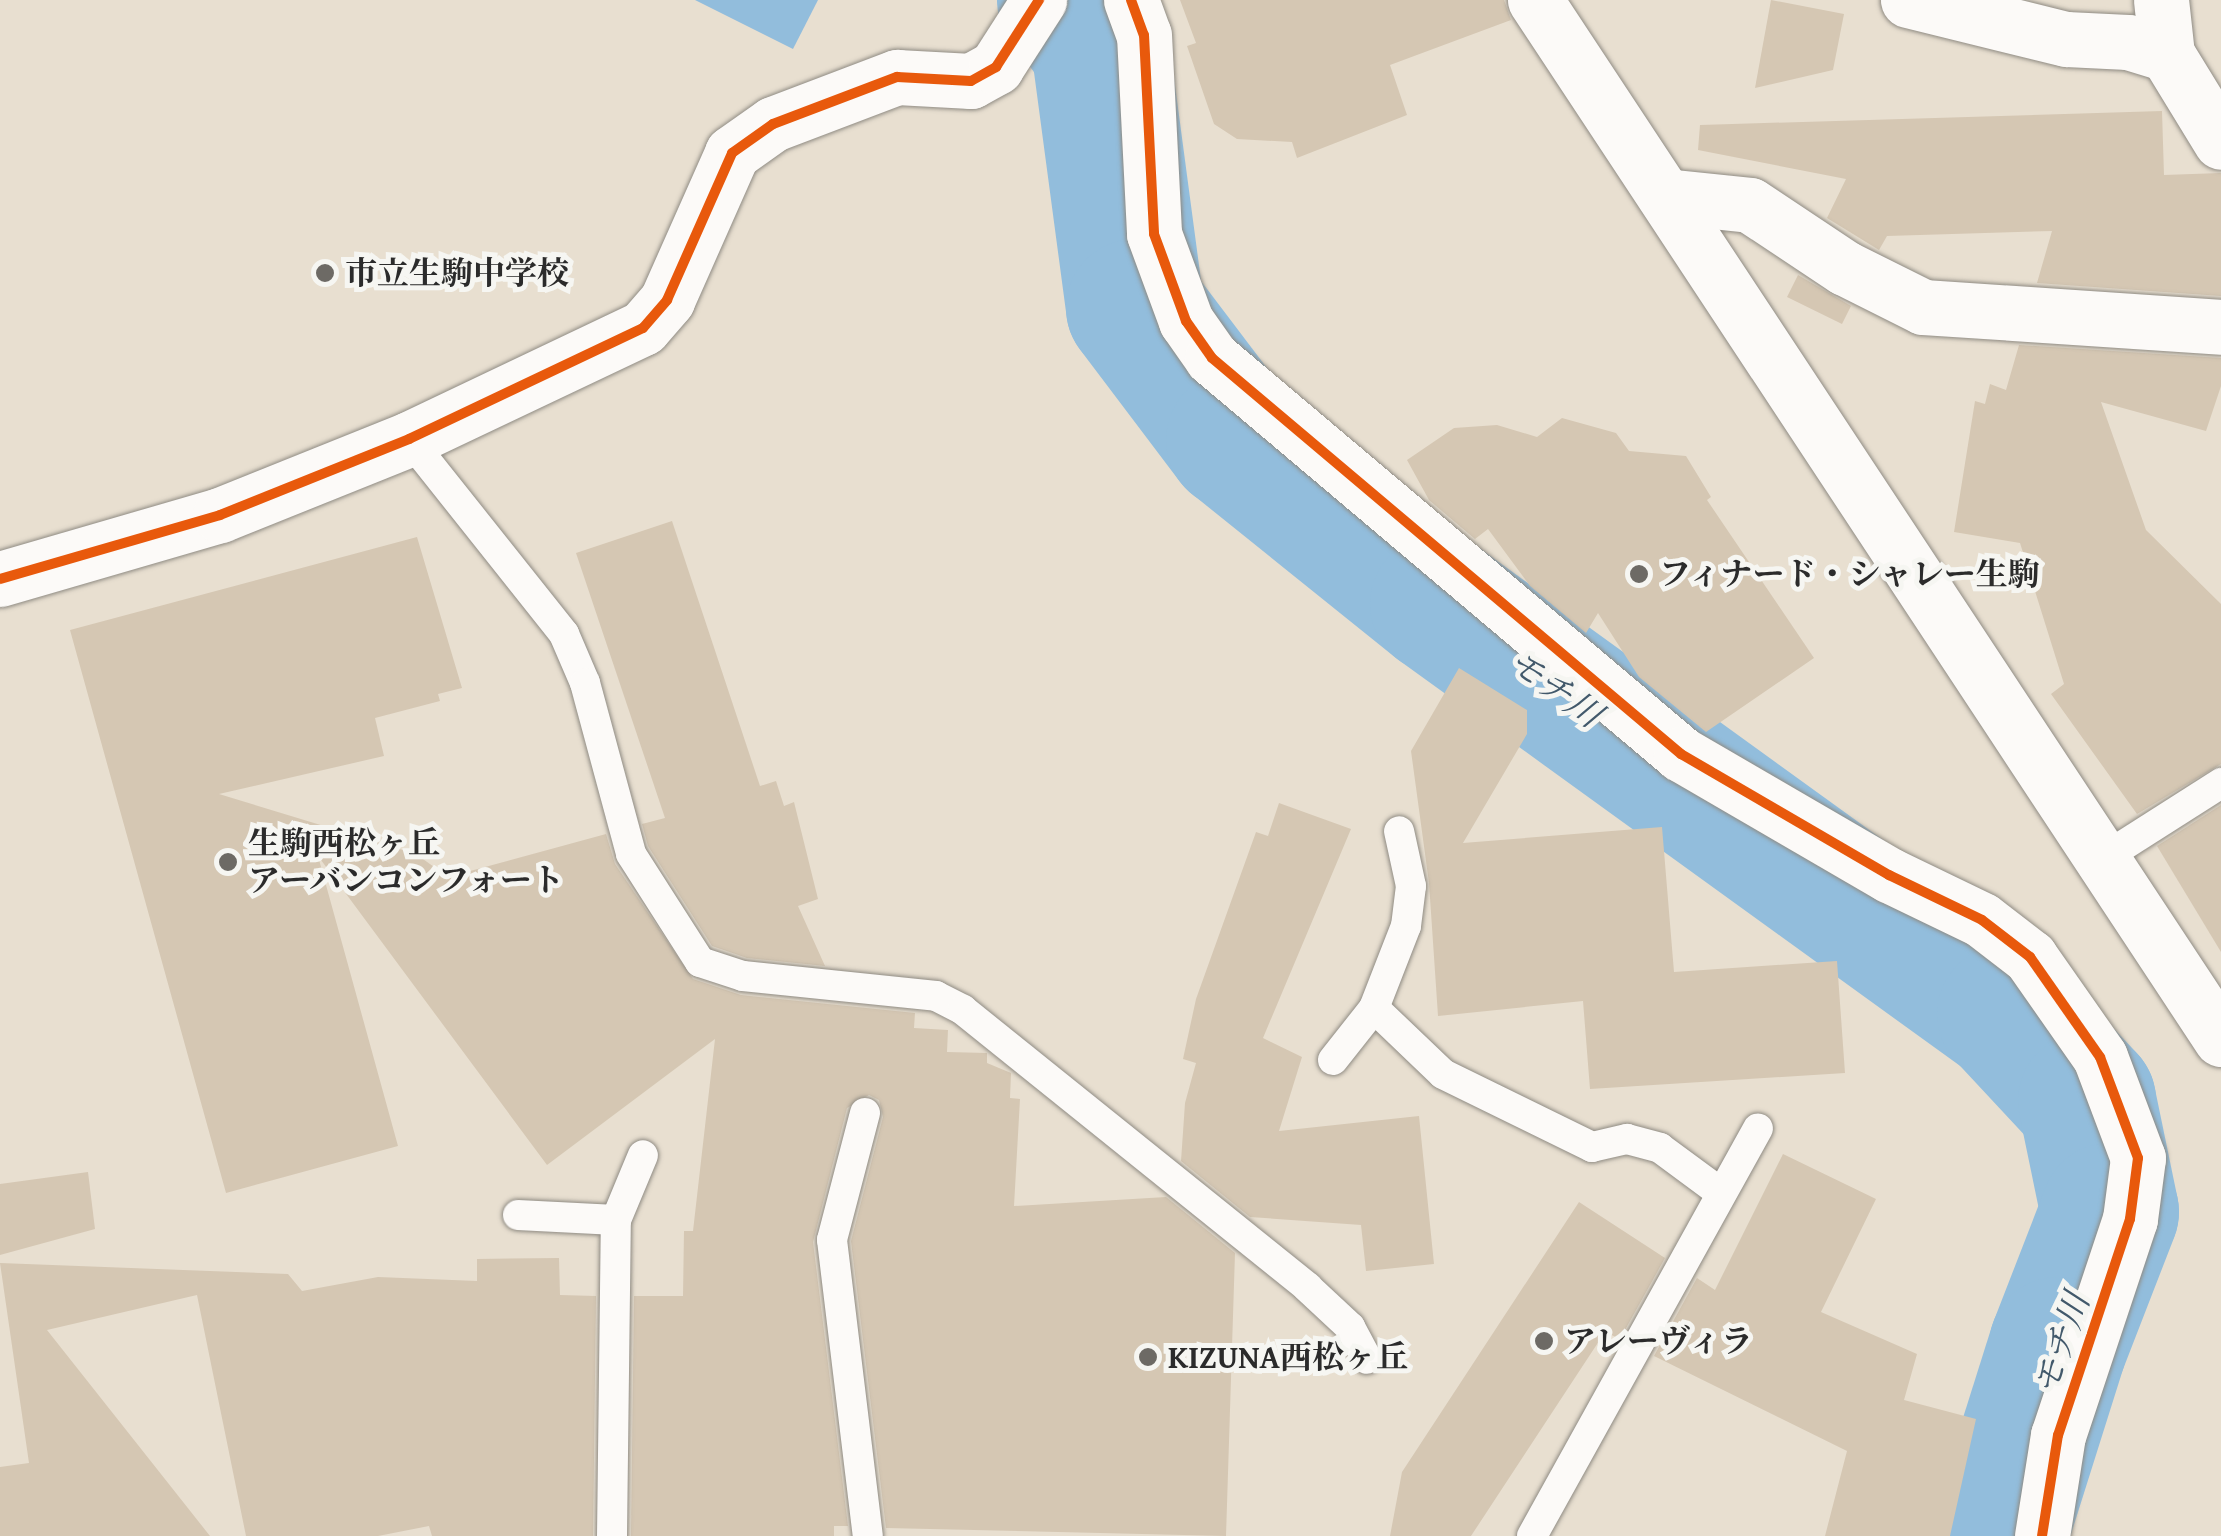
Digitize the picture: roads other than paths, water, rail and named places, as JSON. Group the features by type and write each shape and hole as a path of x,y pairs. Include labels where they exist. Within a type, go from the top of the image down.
{"street":[{"path":"1130,0 1144,35 1154,234 1178,305 1212,358 1681,754 1888,874 1982,920 2030,957 2064,997 2100,1057 2138,1158 2104,1304 2058,1435 2042,1536"},
{"path":"1535,0 2105,856 2221,1039"},
{"path":"1908,0 2066,39 2128,42 2167,54"},
{"path":"2162,0 2167,54 2221,142"},
{"path":"0,580 220,516 409,439 643,328 667,300 720,170 732,153 773,124 896,77 971,80 996,67 1036,4"},
{"path":"1665,196 1750,205 1845,268 1922,307 2221,327"}],"lane":[{"path":"409,439 564,634 585,683 631,854 700,962 743,976 936,996 963,1010 1307,1287 1350,1327 1367,1360"},
{"path":"2105,856 2221,784"},
{"path":"1333,1060 1374,1008 1406,926 1411,886 1398,830"},
{"path":"1374,1008 1443,1074 1592,1146 1627,1140 1660,1148 1721,1193"},
{"path":"865,1113 832,1240 868,1536"},
{"path":"1532,1536 1758,1129"},
{"path":"612,1536 616,1220 643,1155"},
{"path":"518,1215 616,1220"}],"water":[{"path":"695,0 818,0 793,49"}],"waterway":[{"name":"モチ川","path":"1066,0 1100,45 1135,308 1235,440 1439,604 2006,1014 2087,1101 2110,1212 2058,1346 1998,1536"}],"place":[{"name":"市立生駒中学校","path":"325,273"},
{"name":"フィナード・シャレー生駒","path":"1639,574"},
{"name":"生駒西松ヶ丘 アーバンコンフォート","path":"228,862"},
{"name":"アレーヴィラ","path":"1544,1341"},
{"name":"KIZUNA西松ヶ丘","path":"1148,1357"}]}
